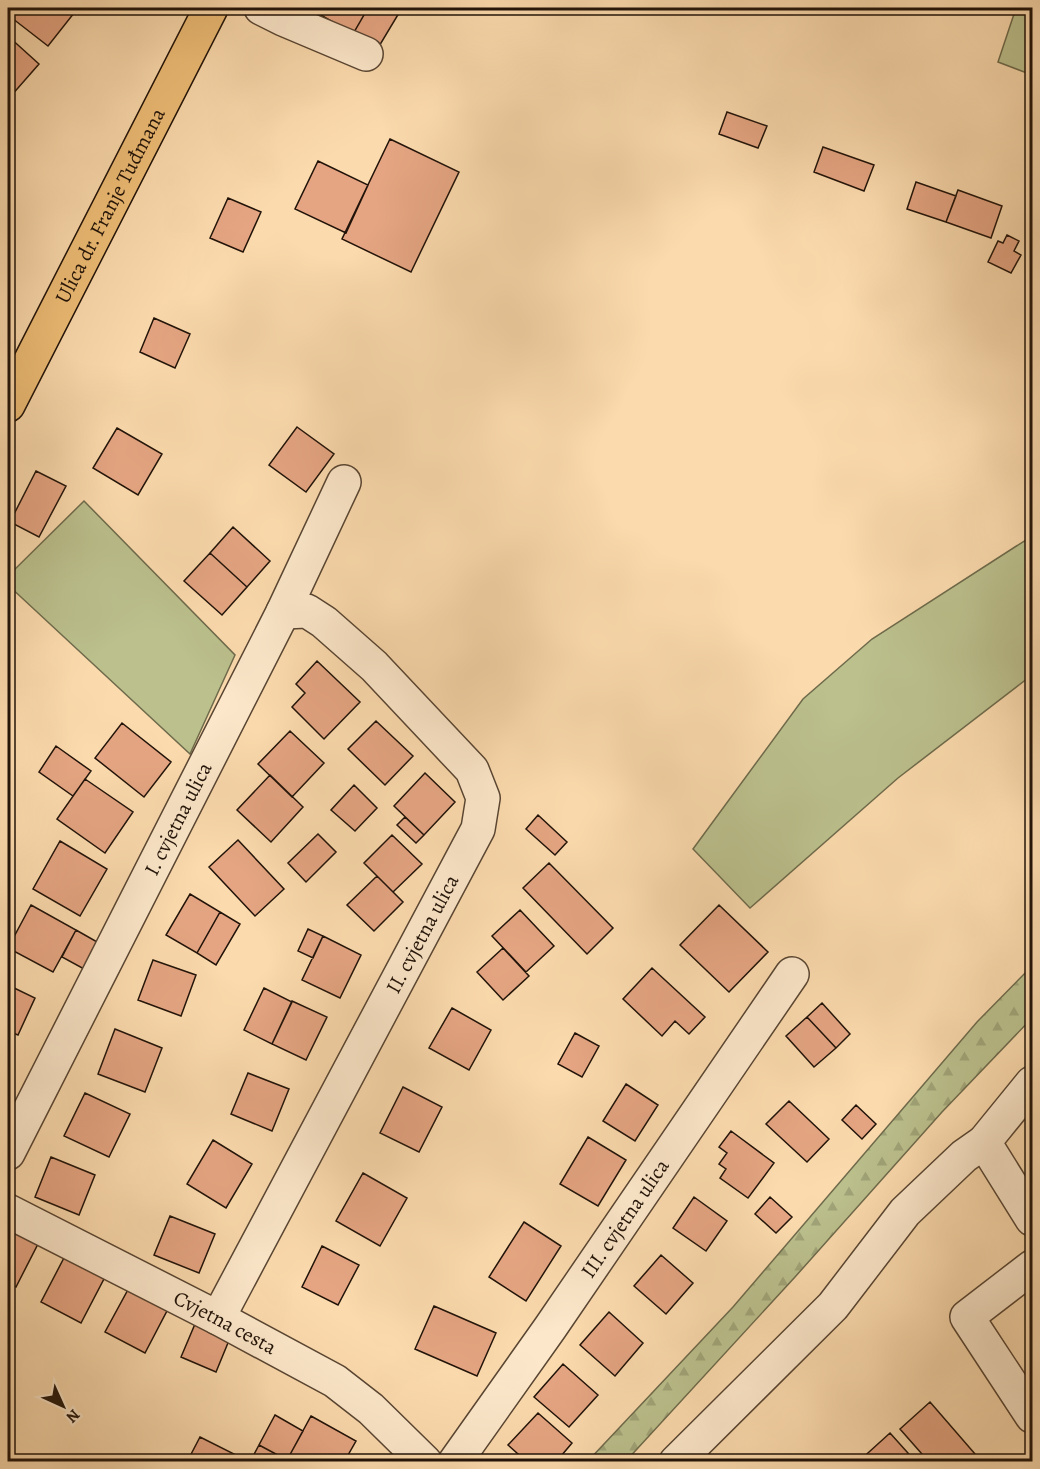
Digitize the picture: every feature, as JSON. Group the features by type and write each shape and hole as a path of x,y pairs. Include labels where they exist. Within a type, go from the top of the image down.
{"main road":[{"name":"Ulica dr. Franje Tuđmana","path":"8,405 212,8"}],"street":[{"path":"261,8 366,54"},
{"name":"I. cvjetna ulica","path":"8,1153 283,612 344,482"},
{"name":"II. cvjetna ulica","path":"218,1318 478,829 483,798 472,770 374,666 324,621 307,611 283,612"},
{"name":"III. cvjetna ulica","path":"455,1461 543,1338 792,974"},
{"path":"676,1461 832,1306 905,1212 964,1155 984,1142 1028,1099"},
{"path":"984,1142 1032,1219"},
{"name":"Cvjetna cesta","path":"8,1210 335,1381 371,1409 425,1461"},
{"path":"1029,1404 967,1317 1032,1267"}],"green space":[{"path":"1016,8 1032,8 1032,75 998,62"},
{"path":"84,501 235,655 190,754 8,585 8,576"},
{"path":"1032,536 1032,675 898,778 750,908 693,849 803,699 872,639"},
{"path":"1032,966 1032,1018 942,1112 626,1461 588,1461 733,1307 977,1022"}],"building":[{"path":"8,8 78,8 48,46 8,15"},
{"path":"316,8 368,8 353,34 314,11"},
{"path":"368,8 402,8 378,48 353,34"},
{"path":"8,36 39,64 11,96 8,93"},
{"path":"727,112 767,126 758,148 719,134"},
{"path":"390,139 459,172 411,272 342,239"},
{"path":"823,147 874,165 864,191 814,172"},
{"path":"318,161 368,185 346,233 295,209"},
{"path":"916,182 956,196 946,222 907,209"},
{"path":"958,190 1002,206 991,238 946,222"},
{"path":"228,198 261,212 243,252 210,238"},
{"path":"1007,235 1019,241 1014,251 1021,255 1011,273 988,262 998,241 1003,243"},
{"path":"154,318 190,334 175,368 140,352"},
{"path":"297,427 334,454 306,492 269,465"},
{"path":"117,428 162,454 138,495 93,468"},
{"path":"36,471 66,486 39,537 10,522"},
{"path":"233,527 270,561 247,587 210,553"},
{"path":"210,553 247,587 222,615 184,581"},
{"path":"317,661 360,702 324,739 292,707 305,693 296,684"},
{"path":"376,721 413,756 385,785 348,749"},
{"path":"122,723 171,762 144,797 95,758"},
{"path":"290,731 324,763 292,797 258,764"},
{"path":"56,746 91,771 73,796 39,772"},
{"path":"425,773 455,802 424,835 394,806"},
{"path":"270,775 303,807 271,842 237,810"},
{"path":"85,779 133,812 105,853 57,819"},
{"path":"354,785 377,808 355,831 331,810"},
{"path":"538,815 567,842 555,855 526,829"},
{"path":"405,817 424,835 416,843 397,825"},
{"path":"318,834 336,852 306,882 288,863"},
{"path":"392,835 422,864 393,892 364,863"},
{"path":"238,840 284,889 255,916 209,867"},
{"path":"60,841 107,869 80,916 33,889"},
{"path":"549,863 613,928 587,954 523,888"},
{"path":"377,876 403,902 374,931 347,905"},
{"path":"190,894 220,912 197,953 166,935"},
{"path":"31,905 76,930 53,972 8,948"},
{"path":"719,905 768,952 729,992 680,945"},
{"path":"520,910 554,946 526,972 492,936"},
{"path":"220,912 240,924 216,965 197,953"},
{"path":"308,929 323,936 313,958 298,951"},
{"path":"76,930 99,943 84,969 62,957"},
{"path":"323,936 361,955 340,998 302,980"},
{"path":"503,948 529,976 503,1000 477,972"},
{"path":"153,960 196,975 181,1016 138,1000"},
{"path":"652,968 705,1017 689,1034 675,1021 662,1036 623,999"},
{"path":"8,985 35,998 18,1035 8,1031"},
{"path":"264,988 292,1002 272,1044 244,1030"},
{"path":"292,1001 327,1017 306,1060 272,1044"},
{"path":"822,1003 850,1034 836,1048 807,1017"},
{"path":"452,1008 491,1030 469,1070 429,1048"},
{"path":"807,1017 836,1048 814,1067 786,1036"},
{"path":"115,1029 162,1048 145,1092 98,1074"},
{"path":"575,1033 599,1046 582,1077 558,1064"},
{"path":"248,1073 289,1089 272,1131 231,1114"},
{"path":"626,1084 658,1105 635,1141 603,1121"},
{"path":"403,1087 442,1107 419,1152 380,1133"},
{"path":"85,1093 130,1114 109,1157 64,1136"},
{"path":"789,1101 829,1139 807,1162 766,1124"},
{"path":"856,1105 876,1124 862,1139 842,1120"},
{"path":"731,1131 774,1163 748,1198 720,1178 726,1169 719,1164 727,1153 719,1147"},
{"path":"588,1137 626,1160 598,1206 560,1184"},
{"path":"213,1140 252,1164 226,1208 187,1184"},
{"path":"51,1157 95,1175 79,1215 35,1197"},
{"path":"363,1173 407,1198 380,1246 336,1221"},
{"path":"694,1197 727,1221 706,1251 673,1228"},
{"path":"770,1197 792,1217 776,1233 755,1214"},
{"path":"170,1216 215,1234 199,1273 154,1255"},
{"path":"524,1222 561,1246 526,1301 489,1277"},
{"path":"8,1223 40,1240 16,1287 8,1283"},
{"path":"322,1246 359,1265 338,1305 302,1287"},
{"path":"66,1254 106,1275 81,1323 41,1302"},
{"path":"661,1255 693,1283 666,1314 634,1286"},
{"path":"130,1286 169,1307 145,1353 105,1332"},
{"path":"434,1306 496,1333 477,1376 415,1349"},
{"path":"609,1312 643,1343 615,1376 580,1345"},
{"path":"195,1324 230,1338 216,1372 181,1357"},
{"path":"563,1364 598,1395 569,1427 534,1397"},
{"path":"930,1402 982,1462 929,1462 900,1429"},
{"path":"538,1413 572,1443 556,1462 527,1462 508,1445"},
{"path":"275,1415 303,1431 287,1460 259,1445"},
{"path":"311,1416 356,1441 344,1462 286,1462"},
{"path":"890,1433 916,1462 858,1462"},
{"path":"200,1437 238,1456 235,1462 187,1462"},
{"path":"259,1445 287,1460 286,1462 250,1462"}]}
